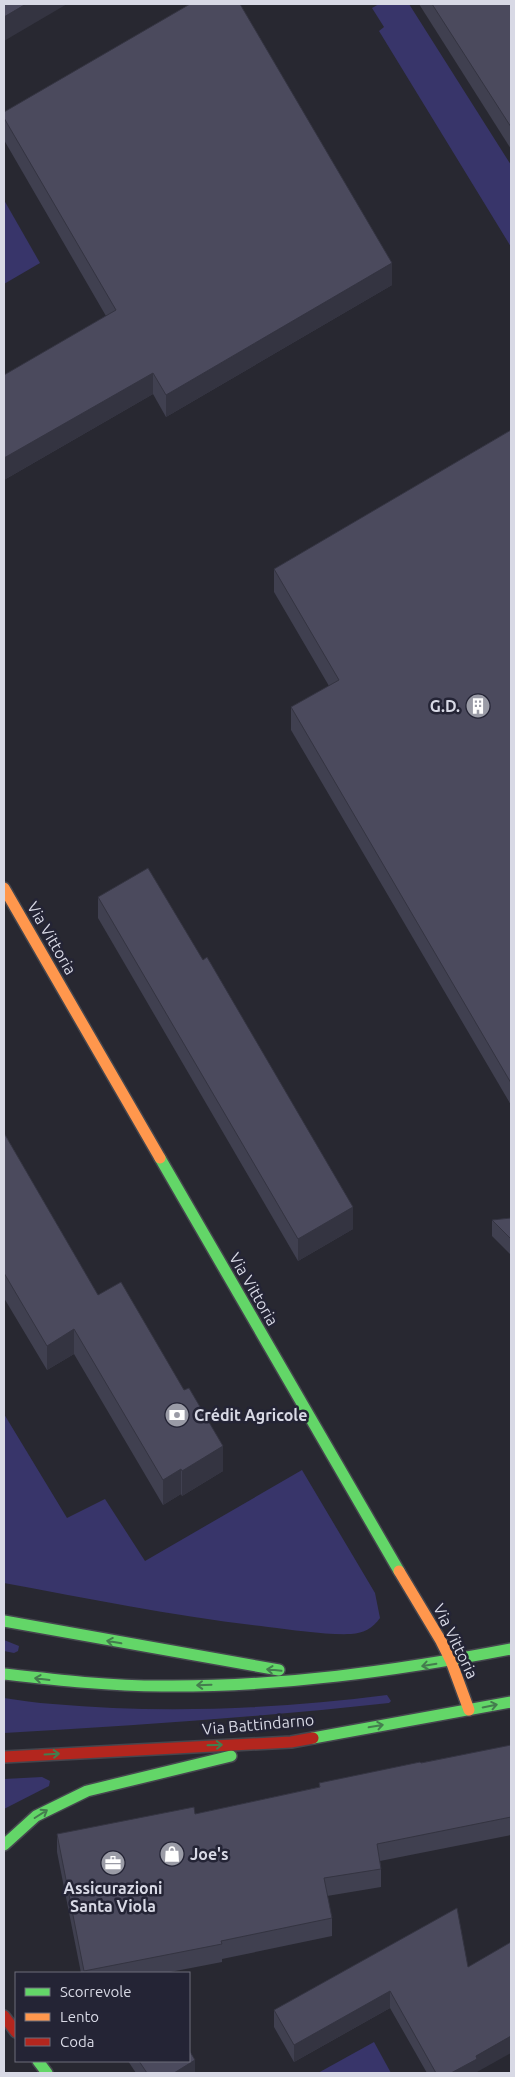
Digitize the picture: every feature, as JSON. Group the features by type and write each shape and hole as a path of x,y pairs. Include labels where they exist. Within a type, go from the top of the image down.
{"street":[{"name":"Via Vittoria","path":"4,888 368,1518 423,1608 451,1661 469,1710"},
{"path":"4,1621 258,1668 340,1677"},
{"path":"4,1674 56,1680 184,1686 268,1683 340,1677 451,1661 511,1650"},
{"name":"Via Battindarno","path":"4,1757 291,1742 511,1702"},
{"path":"4,1845 36,1816 87,1791 291,1742"},
{"path":"4,2016 15,2031"},
{"path":"39,2062 47,2073"}],"shaded area":[{"path":"379,4 409,4 511,165 511,247 379,31 384,27 372,8"},
{"path":"4,200 40,263 4,284"},
{"path":"4,1414 67,1518 105,1499 145,1561 302,1470 375,1593 380,1618 374,1625 360,1632 351,1634 320,1633 201,1618 4,1583"},
{"path":"4,1640 19,1646 18,1651 14,1653 4,1651"},
{"path":"387,1695 391,1701 389,1703 293,1713 4,1733 4,1698 95,1707 220,1709 304,1704"},
{"path":"42,1777 50,1781 49,1786 4,1809 4,1779"},
{"path":"374,2042 391,2073 318,2073"}],"building":[{"path":"4,4 26,4 4,17"},
{"path":"190,4 240,4 392,263 166,395 153,373 4,458 4,375 116,310 4,118 4,112"},
{"path":"432,4 511,4 511,127"},
{"path":"511,430 511,1083 291,707 339,680 274,569"},
{"path":"148,868 203,960 207,957 353,1207 298,1239 98,897"},
{"path":"4,1133 98,1295 121,1282 184,1390 189,1388 223,1446 182,1471 181,1469 163,1480 74,1329 47,1346 4,1273"},
{"path":"511,1218 511,1239 492,1220"},
{"path":"511,1745 511,1817 377,1844 381,1869 324,1878 332,1918 221,1941 222,1944 84,1971 57,1834 194,1807 195,1814 320,1787 319,1783"},
{"path":"457,1908 468,1967 511,1942 511,2036 476,2056 477,2059 451,2073 436,2073 390,1991 294,2045 274,2010"},
{"path":"190,2052 195,2060 174,2073 147,2073 140,2062 190,2062"}],"traffic: fast":[{"path":"160,1158 399,1571"},
{"path":"4,1621 279,1670"},
{"path":"4,1674 122,1685 206,1686 250,1684 381,1671 511,1649"},
{"path":"313,1738 511,1702"},
{"path":"4,1845 36,1816 87,1791 231,1756"},
{"path":"39,2062 47,2073"}],"traffic: slow":[{"path":"4,888 160,1158"},
{"path":"399,1571 441,1641 451,1661 469,1710"}],"traffic: jam":[{"path":"4,1757 291,1742 313,1738"},
{"path":"4,2016 15,2031"}],"place":[{"name":"G.D.","path":"478,706"},
{"name":"Crédit Agricole","path":"177,1415"},
{"name":"Joe's","path":"172,1854"},
{"name":"Assicurazioni Santa Viola","path":"113,1863"}]}
